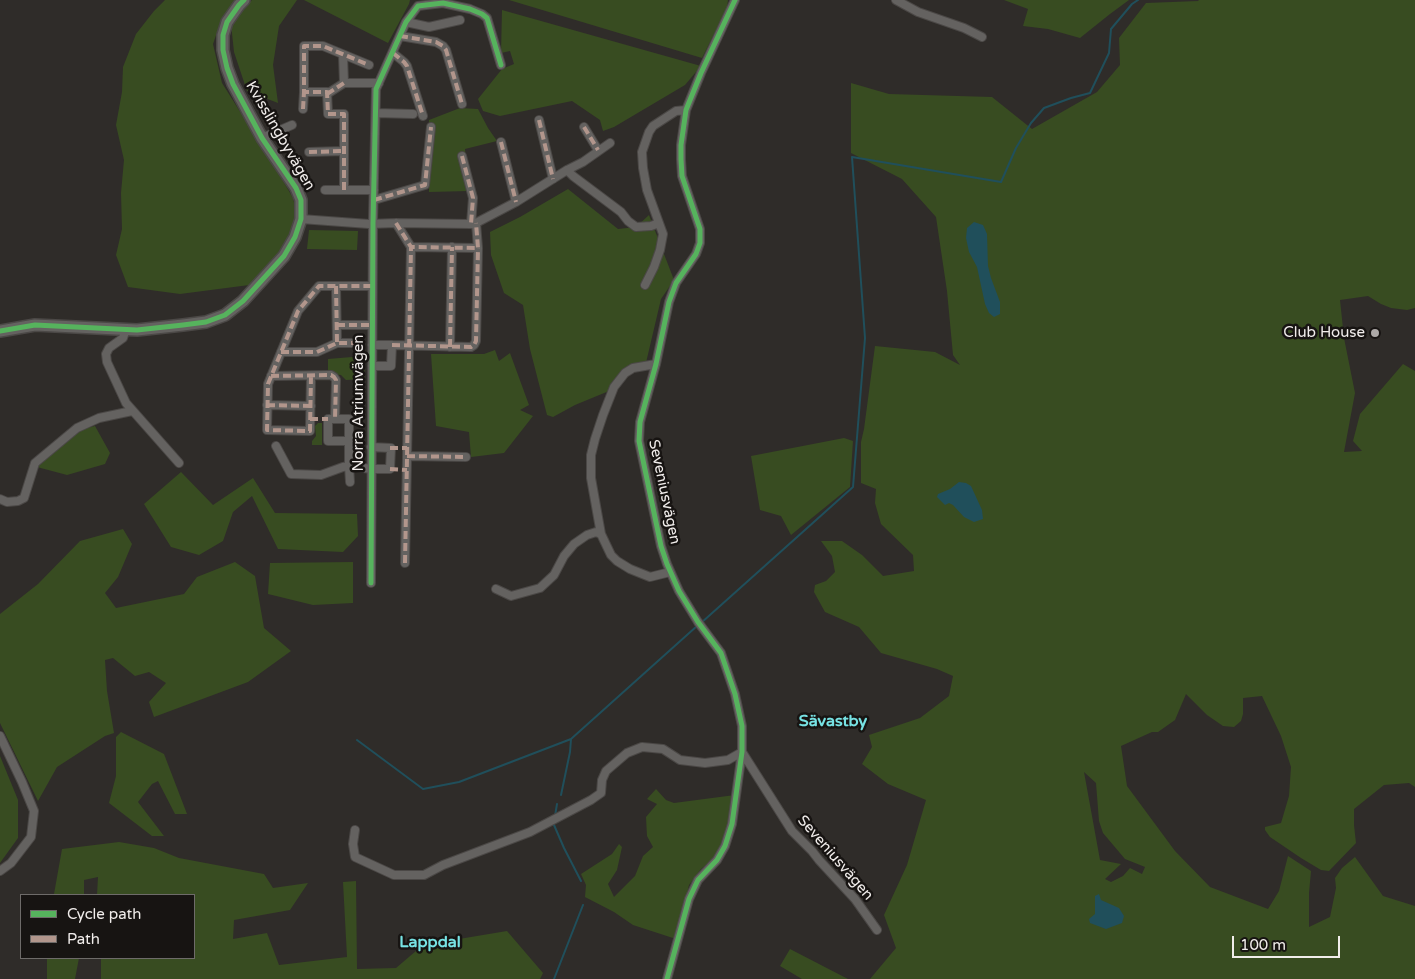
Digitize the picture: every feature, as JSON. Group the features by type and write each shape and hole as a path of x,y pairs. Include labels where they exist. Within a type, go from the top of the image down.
{"street":[{"name":"Kvisslingbyvägen","path":"0,330 35,325 137,330 206,322 225,315 244,301 284,256 295,237 301,219 301,200 296,188 262,138 233,84 223,50 223,35 227,22 244,0"},
{"name":"Seveniusvägen","path":"667,979 689,899 698,880 716,860 725,846 732,824 742,752 742,726 736,694 721,653 698,622 679,591 661,546 639,441 640,422 656,364 669,302 676,284 696,254 700,243 700,229 682,176 681,145 686,110 735,0"},
{"path":"896,0 918,12 964,28 982,37"},
{"path":"460,20 429,26 406,22 418,6 426,2 443,3 470,9 482,14 487,18 501,65"},
{"name":"Norra Atriumvägen","path":"371,582 372,286 376,89 406,22"},
{"path":"400,36 436,42 443,46 446,50 462,104"},
{"path":"303,109 304,46 323,46 369,65"},
{"path":"393,53 407,66 422,116"},
{"path":"343,55 344,83"},
{"path":"327,94 344,83 379,83"},
{"path":"304,92 327,92 327,94"},
{"path":"327,94 328,114 344,114 344,190"},
{"path":"645,285 660,250 663,234 647,190 642,152 653,126 676,111 686,110"},
{"path":"376,113 413,114"},
{"path":"538,120 553,179"},
{"path":"262,138 292,126"},
{"path":"374,200 425,185 431,127"},
{"path":"584,127 598,150"},
{"path":"501,142 516,202"},
{"path":"301,219 373,223 474,223 516,202 583,162 610,143"},
{"path":"309,152 344,151"},
{"path":"372,345 471,348 476,341 478,248 473,198 462,156"},
{"path":"568,170 573,176 621,212 628,222 636,227 659,223"},
{"path":"325,190 374,190"},
{"path":"396,223 411,246 406,564"},
{"path":"411,246 478,248"},
{"path":"450,347 452,247"},
{"path":"311,376 310,430 267,430 268,384 298,311 319,286 372,286"},
{"path":"336,286 337,343"},
{"path":"337,325 372,325"},
{"path":"126,329 123,338 109,348 106,354 107,362 126,403 179,463"},
{"path":"281,352 317,352 337,343 354,343"},
{"path":"372,366 391,366 392,345"},
{"path":"656,364 640,366 625,373 614,387 603,415 592,455 591,478 601,534 611,555 630,569 650,577 670,572"},
{"path":"271,376 331,375 336,380 328,441 349,441"},
{"path":"267,405 310,406"},
{"path":"0,499 6,502 24,498 35,463 77,428 99,418 132,411"},
{"path":"310,419 349,419 350,482"},
{"path":"276,446 291,474 321,475 349,466 407,470"},
{"path":"371,447 466,457"},
{"path":"390,448 390,469"},
{"path":"496,589 510,596 540,588 554,575 564,556 574,544 587,535 596,532 601,534"},
{"path":"0,736 34,811 31,837 11,863 0,871"},
{"path":"355,830 354,844 356,857 394,875 424,875 443,865 530,832 591,800 601,793 602,780 606,771 627,753 642,747 663,750 680,760 705,763 728,760 742,752"},
{"name":"Seveniusvägen","path":"742,752 792,831 855,898 876,930"}],"green space":[{"path":"165,0 239,0 222,18 213,44 222,83 293,198 299,224 288,248 257,284 180,294 128,287 116,255 122,229 121,193 124,160 116,125 122,92 123,67 136,34"},
{"path":"252,0 297,0 279,26 273,65 278,103 247,91 234,52 231,24"},
{"path":"304,0 410,0 388,43"},
{"path":"509,0 728,0 727,8 702,58"},
{"path":"1004,0 1129,0 1080,38 1048,29 1023,26 1028,9"},
{"path":"1415,0 1415,308 1407,310 1391,308 1368,296 1340,300 1344,338 1355,393 1344,452 1362,451 1353,441 1360,414 1403,364 1415,371 1415,787 1409,783 1384,785 1354,809 1356,843 1329,871 1321,870 1270,837 1265,830 1265,827 1281,823 1289,796 1291,767 1281,736 1262,696 1243,698 1241,721 1234,727 1223,726 1207,715 1186,694 1175,720 1158,732 1152,732 1121,746 1127,786 1175,851 1210,887 1268,909 1279,891 1288,856 1311,871 1309,927 1330,917 1336,888 1335,878 1342,868 1355,857 1383,896 1415,906 1415,979 870,979 896,948 884,915 907,865 926,800 888,784 862,764 872,747 869,735 920,718 949,696 953,676 937,669 881,653 859,627 825,612 814,592 815,585 826,581 835,572 832,556 821,541 842,541 862,555 883,576 914,571 913,555 881,524 875,503 876,489 861,483 861,442 875,346 935,352 960,365 953,355 947,291 936,217 902,179 851,153 851,83 889,94 992,97 1032,129 1097,92 1120,65 1119,38 1146,3","holes":["1084,772 1096,783 1099,821 1103,833 1125,859 1145,867 1142,874 1130,868 1123,876 1111,882 1105,879 1121,864 1100,860"]},
{"path":"502,10 701,66 685,85 614,127 603,131 600,120 572,101 500,116 483,111 478,99 502,69 514,64 510,51 501,53"},
{"path":"460,108 478,109 497,141 465,149 469,191 429,192 429,120"},
{"path":"568,189 618,229 636,227 649,215 674,280 661,299 645,367 630,373 609,391 575,405 553,417 547,415 530,349 523,305 504,293 491,255 490,232"},
{"path":"309,230 358,231 357,250 307,249"},
{"path":"495,350 499,361 510,353 529,405 520,410 533,416 504,453 471,457 469,432 436,426 431,354 484,354"},
{"path":"364,356 365,379 346,380 341,375 328,374 328,359"},
{"path":"318,423 322,423 322,445 312,445 312,441 316,436 315,426"},
{"path":"95,426 110,453 105,464 67,475 37,467 40,461 79,430"},
{"path":"844,438 853,441 850,487 791,535 781,516 760,510 751,456"},
{"path":"181,472 213,505 253,478 275,513 357,514 358,536 343,552 278,549 252,496 233,512 223,541 199,555 171,547 144,504"},
{"path":"123,529 132,544 118,577 105,593 116,608 184,594 197,577 235,562 255,576 264,628 291,651 248,682 154,717 149,702 166,683 149,672 135,676 113,658 105,660 107,691 114,733 105,736 57,767 38,801 0,723 0,614 38,584 80,541"},
{"path":"353,562 353,603 313,605 268,594 270,563"},
{"path":"121,732 164,754 187,814 175,814 158,781 152,784 138,802 164,836 152,836 109,803 116,776 116,737"},
{"path":"0,756 18,800 18,838 0,863"},
{"path":"656,789 666,800 674,803 735,795 727,835 716,857 701,869 689,885 676,939 633,925 614,912 585,897 586,885 581,874 612,854 619,844 622,847 617,870 608,884 614,897 635,876 643,856 653,847 647,836 646,817 657,804 647,799"},
{"path":"119,842 154,848 179,858 264,874 273,888 308,883 290,910 234,920 233,939 267,933 279,965 347,957 343,882 356,881 357,969 396,968 423,945 507,931 543,973 540,979 101,979 101,959 195,959 195,894 97,894 98,877 84,880 84,894 54,894 62,849"},
{"path":"790,949 848,979 802,979 780,966"},
{"path":"47,959 79,959 75,979 47,979"}],"water":[{"path":"974,222 983,225 987,234 988,266 1000,302 1000,314 994,317 989,313 985,304 977,267 969,252 966,238 967,228"},
{"path":"959,482 971,486 982,510 983,519 974,522 964,517 953,505 949,503 945,505 937,497 938,494 950,489"},
{"path":"1099,894 1101,900 1119,908 1124,916 1122,923 1106,929 1090,923 1089,919 1095,914 1095,896"}],"waterway":[{"path":"701,623 853,487 865,338 852,157 1001,182 1016,148 1031,123 1044,108 1090,93 1109,53 1111,29 1132,4 1138,0"},
{"path":"357,740 423,789 459,782 571,739 697,626"},
{"path":"561,795 571,739"},
{"path":"555,816 557,804"},
{"path":"554,825 581,881"},
{"path":"554,979 583,905"}],"marked path":[{"path":"400,36 436,42 443,46 446,50 462,104"},
{"path":"344,190 344,114 328,114 327,92 304,92 304,46 323,46 369,65"},
{"path":"393,53 407,66 423,116"},
{"path":"327,94 344,83"},
{"path":"303,109 304,92"},
{"path":"539,120 553,179"},
{"path":"374,200 425,185 431,127"},
{"path":"584,127 598,150"},
{"path":"501,142 516,202"},
{"path":"309,152 344,151"},
{"path":"462,156 473,198 471,224"},
{"path":"396,223 411,247 478,248 476,223"},
{"path":"405,563 411,247"},
{"path":"450,347 452,247"},
{"path":"392,345 471,347 474,345 476,341 478,248"},
{"path":"311,376 310,431 267,430 268,384 298,311 319,286 372,286"},
{"path":"336,286 337,343"},
{"path":"337,325 372,325"},
{"path":"281,352 317,352 337,343 354,343"},
{"path":"271,376 331,375 334,377 336,380 335,419"},
{"path":"267,405 311,406"},
{"path":"310,419 328,419"},
{"path":"390,448 407,448"},
{"path":"407,456 466,457"},
{"path":"390,469 407,470"}],"cycle path":[{"path":"0,331 35,325 137,330 206,322 225,315 243,301 284,256 295,237 301,219 301,200 296,188 262,138 233,84 223,50 223,35 227,22 244,0"},
{"path":"667,979 689,899 698,880 717,860 725,846 732,824 742,752 742,726 735,694 721,653 698,622 679,591 667,564 661,546 639,441 640,422 656,364 669,302 676,283 696,254 700,243 700,229 682,176 681,145 686,110 735,0"},
{"path":"371,583 373,223 376,89 406,22 418,6 443,3 470,9 482,14 487,18 501,65"}],"place":[{"name":"Club House","path":"1375,333"}],"district":[{"name":"Sävastby","path":"833,722"},
{"name":"Lappdal","path":"430,943"}]}
